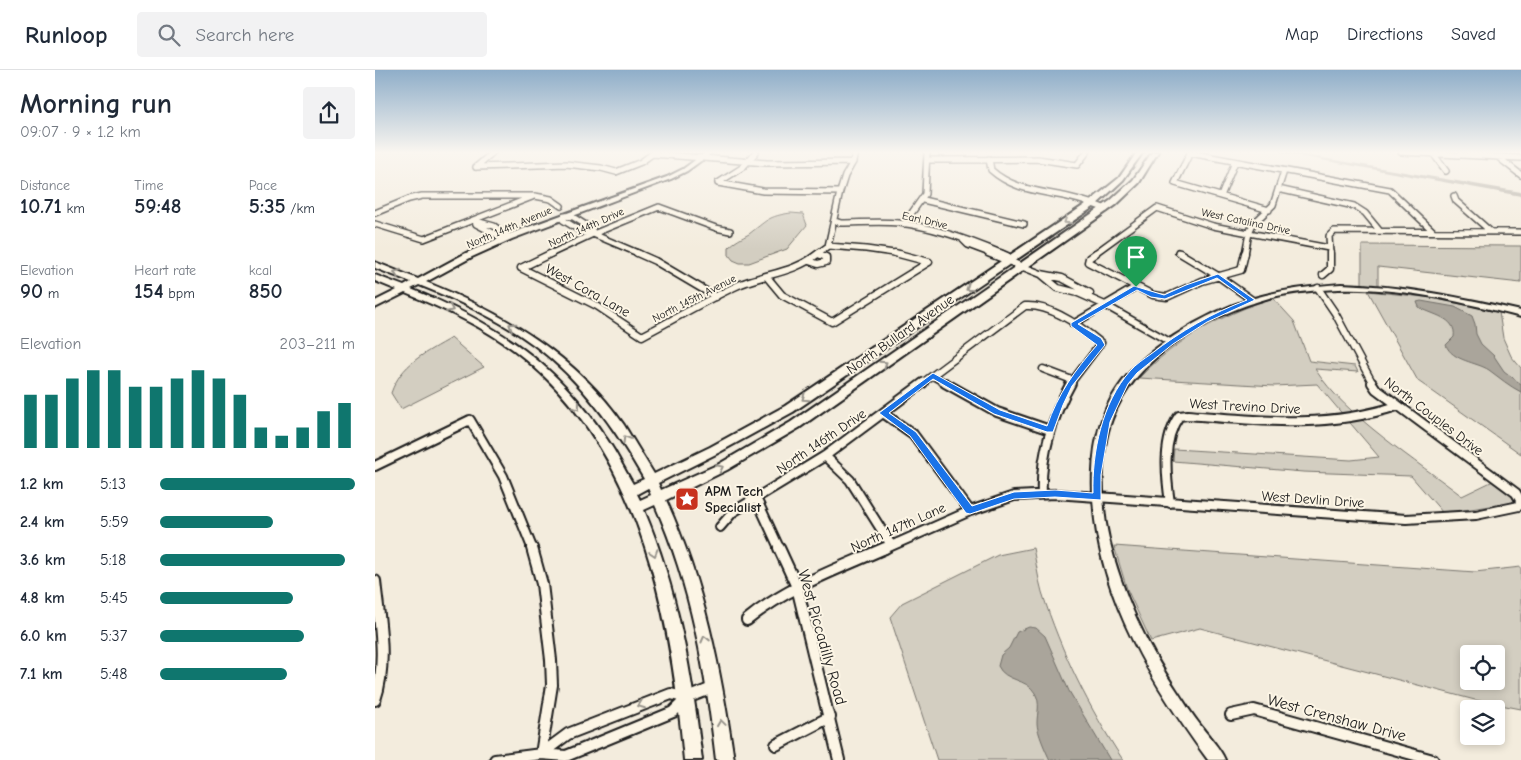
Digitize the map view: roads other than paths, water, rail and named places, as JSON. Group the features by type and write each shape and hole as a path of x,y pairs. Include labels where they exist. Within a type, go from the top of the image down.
{"main road":[{"name":"North 144th Avenue","path":"375,305 509,237 653,184"},
{"name":"North Bullard Avenue","path":"631,491 749,432 789,409 1092,204 1115,184"},
{"name":"North Bullard Avenue","path":"638,507 759,448 844,392 1105,209 1133,184"},
{"path":"375,265 467,301 494,315 533,340 556,358 585,386 621,431 660,497 691,581 715,687 725,760"},
{"path":"375,278 475,321 512,345 538,366 566,393 594,428 631,491 638,507 668,598 687,698 693,760"},
{"path":"829,382 844,392"}],"street":[{"path":"722,184 745,190 773,193 840,192"},
{"path":"767,277 782,295 832,322 929,262 896,252 827,246 835,221 842,184"},
{"path":"904,224 923,200 926,184"},
{"path":"1016,184 1105,209"},
{"path":"1179,184 1269,210"},
{"path":"1221,196 1226,184"},
{"path":"1042,494 1043,468 1050,430 1059,405 1072,380 1099,348 1101,343 1073,324 1136,287 1153,295 1165,297 1189,286 1242,269 1249,233 1253,224 1273,206 1280,184"},
{"path":"1358,184 1390,190 1433,231"},
{"path":"1278,190 1354,206 1365,213 1379,230"},
{"path":"375,213 409,198 422,196 535,196 551,200 561,206"},
{"path":"375,224 423,240 535,196"},
{"path":"1454,196 1456,202 1490,231"},
{"path":"923,200 1023,224"},
{"name":"North 144th Drive","path":"521,268 593,234 659,207 716,228 730,231"},
{"name":"West Catalina Drive","path":"1136,287 1088,262 1089,258 1154,208 1161,208 1207,224 1329,248"},
{"path":"564,216 563,220 584,234 593,234 655,261 716,297"},
{"path":"475,221 476,224 499,236 509,237"},
{"name":"Earl Drive","path":"835,221 841,223 872,224 883,222 904,224 935,231 963,240 968,245 993,256 1009,260 1043,276"},
{"path":"1323,275 1329,269 1329,236 1333,232 1379,230 1521,232"},
{"name":"North 145th Avenue","path":"642,336 742,284 788,271 809,262 827,246"},
{"path":"1178,252 1218,276 1252,300"},
{"path":"809,262 818,264 826,262 826,257 818,254"},
{"name":"West Cora Lane","path":"521,268 597,306 642,336"},
{"path":"1043,276 1067,280 1100,299 1105,305"},
{"path":"1043,276 1058,288 1078,293 1105,305 1170,342"},
{"path":"1217,760 1167,687 1146,650 1126,609 1107,555 1098,497 1097,475 1106,422 1125,383 1134,371 1170,342 1221,312 1252,300 1281,293 1318,288 1401,291 1453,299 1521,314"},
{"name":"North Couples Drive","path":"1318,288 1337,314 1363,372 1375,389 1515,493 1520,500"},
{"name":"North 146th Drive","path":"720,527 733,512 825,456 1025,306 1033,304 1073,324"},
{"path":"1043,369 1072,380"},
{"path":"933,376 997,412 1050,430"},
{"name":"West Trevino Drive","path":"1170,502 1168,491 1168,452 1171,433 1176,419 1181,415 1289,422 1327,422 1364,417 1397,406"},
{"path":"883,413 913,434 970,510"},
{"path":"375,466 470,420 503,476 531,544 542,584 552,685 541,754"},
{"path":"825,456 850,480 891,544"},
{"name":"North 147th Lane","path":"747,620 764,606 797,587 970,510 1014,496 1042,494 1098,497"},
{"name":"West Devlin Drive","path":"1098,497 1425,519 1476,515 1518,507 1521,504 1520,500"},
{"name":"West Piccadilly Road","path":"756,498 797,587 839,760"},
{"path":"375,581 380,632 380,689 375,700"},
{"path":"495,760 541,754 566,756 673,712 687,698 715,687"},
{"path":"541,754 568,734 663,697 671,694 687,698"},
{"name":"West Crenshaw Drive","path":"1231,715 1254,710 1433,760"},
{"path":"776,745 830,717"}],"waterway":[{"path":"1465,184 1521,194"}],"place":[{"name":"APM Tech Specialist","path":"687,499"}]}
